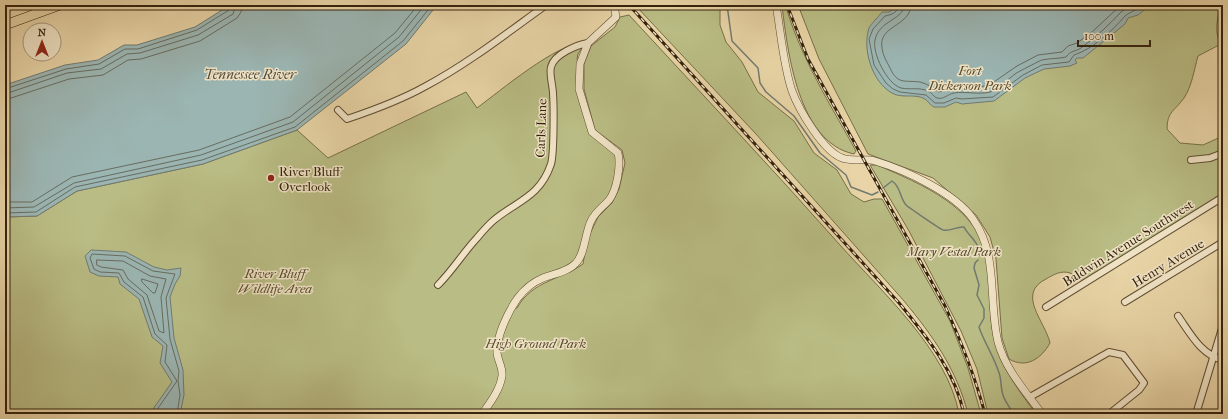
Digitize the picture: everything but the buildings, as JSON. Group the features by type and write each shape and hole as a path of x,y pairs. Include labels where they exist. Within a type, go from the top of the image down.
{"main road":[{"path":"5,26 60,5"}],"street":[{"path":"338,110 347,119 381,107 426,86 504,36 546,5"},
{"path":"482,414 493,398 502,378 502,371 497,353 498,336 517,300 529,287 541,279 569,268 576,263 581,254 583,242 591,220 610,199 620,167 618,153 592,132 579,89 580,64 588,43 616,17 614,5"},
{"path":"776,5 792,91 806,117 827,147 842,158 874,160 911,176 950,198 972,218 982,234 990,255 994,311 999,342 1008,366 1042,414"},
{"name":"Carls Lane","path":"438,285 452,272 476,239 489,225 527,199 546,177 552,162 554,96 551,68 554,61 562,55 581,44 588,43"},
{"path":"1191,160 1210,158 1223,153"},
{"name":"Baldwin Avenue Southwest","path":"1046,307 1223,197"},
{"name":"Henry Avenue","path":"1125,302 1223,242"},
{"path":"1178,316 1197,343 1213,358 1223,360"},
{"path":"1196,414 1223,325"},
{"path":"1030,397 1109,352 1116,353 1123,355 1144,383 1139,390 1109,414"}],"green space":[{"path":"635,5 720,5 720,25 726,42 742,62 758,92 794,121 814,153 837,170 851,194 864,202 874,199 882,199 950,321 968,368 981,414 968,414 951,368 925,327 904,301 756,134"},
{"name":"Fort Dickerson Park","path":"798,5 1223,5 1217,22 1219,45 1198,56 1189,88 1184,98 1168,118 1167,129 1180,143 1203,145 1223,136 1223,194 1083,281 1070,273 1063,272 1051,276 1037,285 1033,292 1033,300 1050,343 1038,358 1027,363 1015,362 1009,359 1002,338 996,259 990,237 976,215 933,178 868,154 819,59"},
{"path":"782,6 786,7 792,26 808,63 856,151 854,154 835,146 820,132 808,114 799,93 793,70"},
{"name":"River Bluff Wildlife Area","path":"629,15 911,323 942,367 952,391 959,414 5,414 5,217 37,216 77,191 203,164 297,130 328,158 466,92 477,108 544,59 572,45 583,43 584,45 578,54 577,59 580,64 580,82 592,132 618,153 620,162 610,199 599,210 576,263 529,287 513,308 517,308 523,299 538,286 583,264 587,240 598,217 612,203 619,189 625,163 622,150 595,130 584,89 584,64 591,46 615,27 620,17"},
{"name":"Mary Vestal Park","path":"870,165 877,165 912,180 946,200 961,212 973,226 983,243 988,262 992,328 1000,358 1019,391 1036,414 988,414 977,369 961,331 909,231"}],"water":[{"name":"Tennessee River","path":"230,5 437,5 406,44 297,130 203,164 77,191 37,216 5,217 5,85 65,65 98,60 124,45 137,45 195,27"},
{"path":"899,5 1150,5 1138,15 1128,18 1125,24 1083,58 1077,58 1075,60 1077,63 1070,66 1044,69 1025,78 994,101 962,104 956,102 945,107 934,107 921,97 900,96 892,93 879,81 870,64 867,45 869,28 882,12 889,12"},
{"path":"91,250 126,252 154,267 167,270 181,268 180,276 170,297 174,338 183,370 184,395 180,414 147,414 151,412 172,382 160,363 163,346 152,337 139,299 120,284 118,277 99,276 90,272 85,256"}],"waterway":[{"path":"727,5 732,41 758,68 760,83 766,92 794,116 820,153 846,175 851,187 872,195 878,192"},
{"path":"883,188 892,181 895,183 906,205 943,230 964,227 976,243 979,250 979,255"},
{"path":"978,260 975,263 974,268 979,285 977,295 984,309 984,318 979,327 999,373 1004,398 1013,414"}],"railway":[{"path":"629,5 900,304 939,355 954,383 964,414"},
{"path":"787,5 808,59 945,306 957,332 977,386 985,414"}],"place":[{"name":"River Bluff Overlook","path":"271,178"}],"park label":[{"name":"High Ground Park","path":"536,343"}]}
